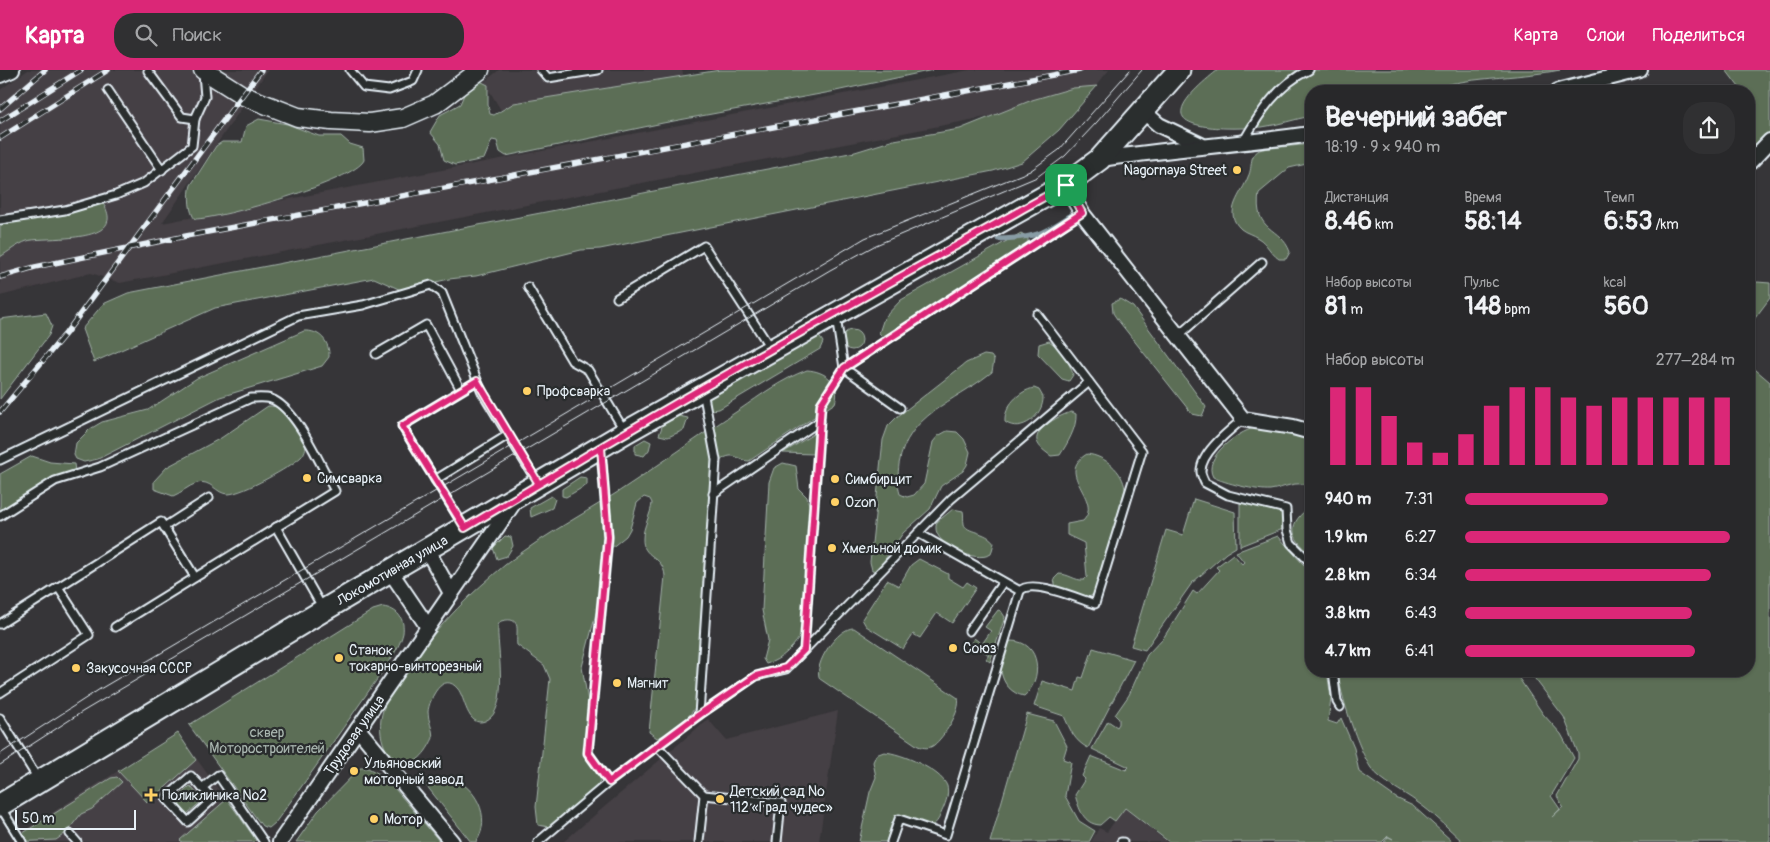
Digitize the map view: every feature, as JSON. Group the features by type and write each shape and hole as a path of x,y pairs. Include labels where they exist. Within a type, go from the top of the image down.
{"main road":[{"name":"Локомотивная улица","path":"0,805 324,610 517,498 626,432 1066,185 1100,159 1178,70"}],"street":[{"path":"0,75 12,70"},
{"path":"203,70 244,96 282,112 331,121 370,123 403,118 435,104 479,71"},
{"path":"1581,85 1640,70"},
{"path":"1140,114 1202,146"},
{"path":"1100,159 1202,146 1242,144 1305,135"},
{"path":"1755,157 1770,142"},
{"path":"1066,185 1082,213 1243,419 1305,430"},
{"name":"Трудовая улица","path":"280,842 517,498"},
{"path":"427,550 451,593"},
{"path":"390,571 428,627"},
{"path":"358,729 452,842"}],"lane":[{"path":"0,220 89,204 144,183 162,170 192,146 195,119 205,97 203,70"},
{"path":"350,70 364,87 388,90 414,81 418,70"},
{"path":"541,70 548,78 598,70"},
{"path":"1242,144 1264,105 1300,74 1309,70"},
{"path":"148,71 182,117 195,119"},
{"path":"108,90 162,170"},
{"path":"804,650 821,404 844,368 1082,213"},
{"path":"617,298 704,246 771,349"},
{"path":"1178,336 1262,262"},
{"path":"0,460 298,316 363,305 431,285 442,293 477,381 508,436 539,484"},
{"path":"528,287 572,361 588,370 626,432"},
{"path":"836,314 844,368 900,408"},
{"path":"891,842 899,819 946,835 1020,592 1026,586 1039,586 1095,604 1142,451 1037,314"},
{"path":"376,354 426,325 461,390"},
{"path":"465,528 402,426 477,381"},
{"path":"538,842 609,782 699,715 756,676 786,668 951,499 1088,382"},
{"path":"699,715 716,460 702,388"},
{"path":"0,516 55,481 100,467 251,398 270,399 283,406 298,424 335,491 115,627"},
{"path":"1243,419 1218,440 1205,459 1201,471 1205,483 1228,495 1286,509 1287,530 1292,543 1305,557"},
{"path":"713,494 820,421"},
{"path":"435,480 508,436"},
{"path":"601,447 608,537 588,753 609,782"},
{"path":"164,527 209,498"},
{"path":"0,624 161,522 195,578"},
{"path":"276,527 324,610"},
{"path":"918,533 1020,592"},
{"path":"969,631 1003,582"},
{"path":"0,693 89,636 58,587"},
{"path":"1334,677 1337,702 1340,707"},
{"path":"0,718 39,782"},
{"path":"657,746 704,795 781,803 777,842"},
{"path":"202,788 218,775 264,842"},
{"path":"191,776 202,788 212,799 188,822 166,798 191,776"},
{"path":"699,842 704,795"},
{"path":"0,805 22,842"},
{"path":"70,834 77,842"}],"shaded area":[{"path":"28,70 268,70 162,223 970,70 1109,70 1086,98 120,283 91,273 0,296 0,90"},
{"path":"499,70 682,70 684,77 513,105 502,112 484,82"},
{"name":"Детский сад № 112 «Град чудес»","path":"838,711 819,842 563,842 708,719 726,740"},
{"name":"Поликлиника №2","path":"178,733 255,840 254,842 26,842 20,833"},
{"path":"1124,808 1167,842 1091,842 1099,828 1107,832"}],"green space":[{"path":"720,70 933,70 506,156 500,152 497,141 492,140 484,159 455,165 444,160 440,144 430,132 440,115 460,104 466,90 480,81 488,85 488,105 490,114 494,115 514,103"},
{"path":"1218,70 1560,70 1445,85 1305,85 1305,117 1274,125 1243,128 1201,126 1183,117 1182,110 1184,105 1197,88"},
{"path":"1726,70 1770,70 1770,134 1755,147 1755,85 1737,85"},
{"path":"1097,86 1059,130 1022,162 993,171 600,249 581,250 476,276 449,279 401,290 374,278 215,308 94,362 82,329 103,304 128,293 855,152 894,140 960,129 1032,100 1073,88"},
{"path":"259,119 287,124 319,136 341,136 350,144 363,148 364,160 355,169 313,188 231,213 195,219 191,212 191,185 216,146 222,142 242,142 246,126"},
{"path":"1305,145 1305,164 1289,168 1259,193 1258,206 1260,215 1269,228 1281,237 1286,244 1290,252 1286,259 1279,259 1261,240 1241,229 1233,216 1235,203 1250,173 1254,154 1262,149"},
{"path":"95,199 103,204 106,209 108,221 103,228 92,234 78,237 27,241 0,257 0,218 56,213"},
{"path":"1021,233 1028,237 1028,243 1025,246 895,333 883,337 879,333 884,318 901,300"},
{"path":"1757,282 1770,283 1770,298 1755,318 1755,284"},
{"path":"1120,299 1133,307 1206,407 1202,416 1192,414 1117,319 1113,313 1112,303"},
{"path":"46,313 52,326 49,335 0,399 0,319"},
{"path":"848,330 856,330 862,336 862,344 856,350 848,350 842,344 842,336"},
{"path":"304,331 310,331 319,335 326,342 329,357 322,366 220,397 98,459 84,462 76,459 74,455 76,443 90,429 102,422 148,410 197,378"},
{"path":"818,335 823,342 820,349 719,409 710,410 708,400 713,395"},
{"path":"1049,341 1060,351 1070,366 1073,375 1069,381 1062,379 1038,354 1039,344"},
{"path":"984,355 991,356 994,360 992,372 934,411 912,433 904,447 899,464 898,483 900,494 907,497 914,495 924,484 933,442 938,436 947,431 957,432 964,439 970,452 967,465 963,471 941,486 930,509 903,533 877,571 872,570 870,562 883,440 888,426 966,363"},
{"path":"1755,369 1770,382 1770,842 1463,842 1429,811 1386,782 1371,768 1350,721 1339,677 1518,677 1543,714 1561,734 1574,758 1551,796 1560,809 1552,817 1563,807 1557,796 1578,759 1578,753 1564,717 1534,677 1755,677"},
{"path":"807,370 820,373 830,379 836,390 835,403 749,461 730,456 717,465 709,493 698,701 692,712 681,723 657,738 649,732 665,576 661,564 646,550 644,545 643,534 652,503 650,499 644,497 637,503 630,529 626,536 605,553 600,598 582,667 589,707 585,744 601,777 594,790 571,811 549,827 538,825 536,807 550,679 544,665 517,645 516,623 508,620 501,621 498,625 501,677 498,705 493,715 485,721 479,722 474,720 467,711 458,689 452,684 442,684 434,694 429,706 428,715 433,738 423,755 412,763 402,763 392,758 385,748 381,735 381,721 388,698 403,674 426,644 458,608 481,586 505,565 536,543 620,491 772,388"},
{"path":"1034,388 1039,390 1043,397 1040,410 1036,416 1018,426 1005,422 1007,410 1014,400 1023,392"},
{"path":"268,406 281,409 291,419 306,443 303,454 296,461 266,479 235,493 220,492 202,482 194,484 173,496 154,489 154,481 167,467 221,438"},
{"path":"1072,412 1076,414 1076,419 1071,436 1060,455 1051,456 1039,446 1037,436 1050,422"},
{"path":"679,416 688,418 684,430 668,437 659,435 663,424"},
{"path":"1254,428 1298,435 1305,438 1305,484 1265,490 1233,484 1213,477 1211,469 1217,454 1231,440"},
{"path":"815,433 814,454 783,453"},
{"path":"645,439 651,442 649,450 644,456 635,454 635,445"},
{"path":"1087,454 1094,455 1112,466 1121,476 1125,489 1096,592 1088,598 1056,588 1054,579 1059,574 1081,580 1087,577 1084,543 1067,535 1067,524 1083,521 1088,513 1088,504 1076,478 1075,470 1078,462"},
{"path":"32,456 50,462 74,464 75,471 0,513 0,474"},
{"path":"783,463 796,466 799,489 807,497 810,509 803,631 797,642 788,651 778,659 766,664 763,659 768,640 762,610 769,482 774,468"},
{"path":"580,477 587,478 587,485 566,497 562,496 562,489"},
{"path":"551,496 555,499 552,508 531,517 530,508"},
{"path":"1194,499 1235,512 1236,547 1226,553 1192,583 1145,650 1131,646 1166,530 1183,535"},
{"path":"1240,502 1270,508 1281,513 1284,521 1283,529 1240,546"},
{"path":"953,509 963,511 966,527 991,539 994,543 991,554 975,556 965,554 955,550 940,538 936,530 937,522"},
{"path":"1305,510 1305,549 1295,536 1294,530 1295,524"},
{"path":"505,536 511,537 513,546 507,556 497,559 493,548"},
{"path":"1278,536 1305,566 1305,677 1328,677 1331,698 1328,721 1337,724 1341,718 1354,748 1359,772 1396,798 1413,806 1453,842 1384,842 1388,837 1393,839 1388,836 1382,842 1169,842 1125,808 1115,821 1109,817 1100,825 1089,822 1083,814 1075,795 1085,779 1082,776 1091,756 1126,770 1129,767 1092,749 1108,721 1117,727 1119,724 1119,719 1115,715 1129,695 1147,655 1164,637 1193,591 1197,594 1219,570 1216,567 1233,554 1242,564 1244,562 1236,552"},
{"path":"919,559 948,574 948,578 963,587 967,582 976,588 952,623 937,613 920,638 913,634 903,649 866,626 862,619 887,580 899,586 911,565"},
{"name":"сквер Моторостроителей","path":"383,607 396,612 403,623 403,633 397,649 275,823 269,828 262,826 189,725 373,610"},
{"path":"998,610 1005,617 990,662 986,659 989,655 971,643 974,638 982,644 991,631 985,627"},
{"path":"854,628 958,698 955,716 942,736 932,746 926,748 918,746 820,679 820,665 828,648 841,634 848,629"},
{"path":"1011,641 1029,647 1034,654 1036,672 1034,681 1024,696 1009,688 1001,673 1002,656 1005,648"},
{"path":"1093,648 1134,660 1088,748 1076,738 1064,716 1034,706 1042,681 1075,691 1079,677 1083,678"},
{"path":"1027,714 1054,721 1067,746 1063,759 1071,762 1065,796 1079,821 1095,831 1089,842 990,842"},
{"path":"178,733 196,760 148,803 118,771"},
{"path":"884,752 900,755 920,763 937,774 947,786 946,801 937,822 933,825 897,817 892,822 886,842 859,842 870,792 876,777 873,762 876,755"},
{"path":"360,768 368,768 385,777 440,842 296,842 318,811"},
{"path":"117,777 122,782 92,809 81,814 66,833 56,840 15,842 15,838 111,778"},
{"path":"448,778 458,781 466,787 478,803 483,823 481,833 476,842 471,842 426,785 430,779"},
{"path":"190,786 203,800 187,814 175,800"},
{"path":"227,799 256,840 254,842 182,842 180,840"}],"waterway":[{"path":"998,239 1039,234 1074,213"}],"tram line":[{"path":"0,754 100,689 865,238 1030,171 1059,150 1130,70"},
{"path":"0,765 82,712 830,270 876,245 1037,177 1065,156 1142,70"}],"railway":[{"path":"0,109 45,70"},
{"path":"0,121 81,70"},
{"path":"0,138 108,70"},
{"path":"0,412 66,333 261,70"},
{"path":"0,277 35,267 186,236 1080,70"}],"place":[{"name":"Nagornaya Street","path":"1237,170"},
{"name":"Профсварка","path":"527,391"},
{"name":"Симсварка","path":"307,478"},
{"name":"Симбирцит","path":"835,479"},
{"name":"Ozon","path":"835,502"},
{"name":"Хмельной домик","path":"832,548"},
{"name":"Союз","path":"953,648"},
{"name":"Станок токарно-винторезный","path":"339,658"},
{"name":"Закусочная СССР","path":"76,668"},
{"name":"Магнит","path":"617,683"},
{"name":"Ульяновский моторный завод","path":"354,771"},
{"name":"Поликлиника №2","path":"151,795"},
{"name":"Детский сад № 112 «Град чудес»","path":"720,799"},
{"name":"Мотор","path":"374,819"}],"route":[{"path":"1066,185 1082,213 844,368 821,404 804,650 786,668 756,676 699,715 609,782 588,753 608,537 601,447 517,498 465,528 402,426 477,381 508,436 539,484 626,432 702,388 1066,185"}]}
